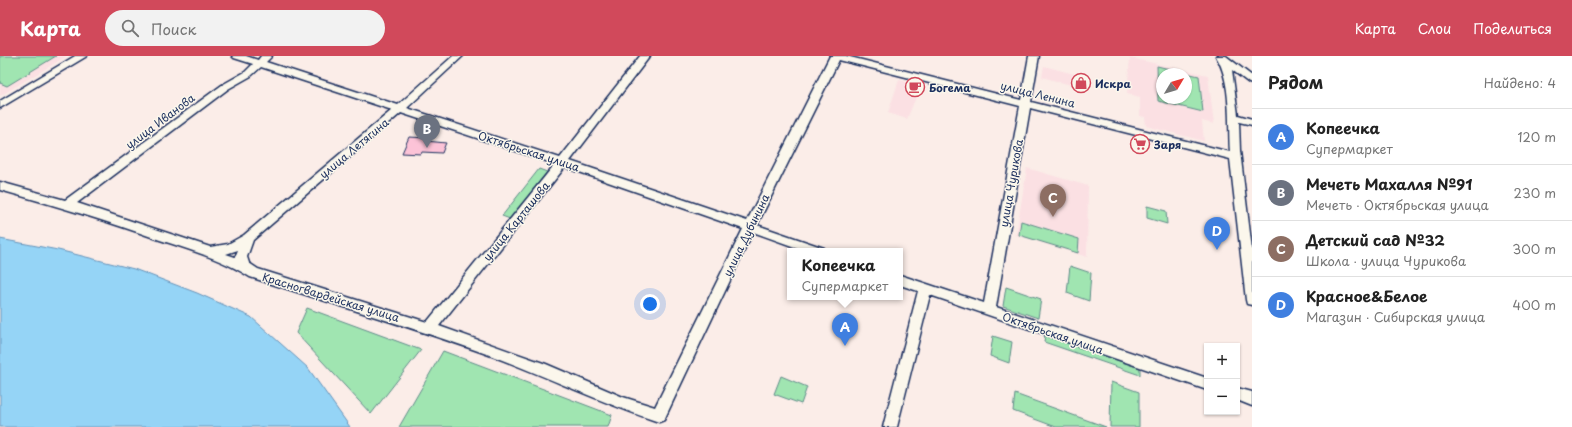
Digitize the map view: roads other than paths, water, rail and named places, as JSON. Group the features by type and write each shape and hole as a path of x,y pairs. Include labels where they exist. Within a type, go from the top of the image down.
{"street":[{"path":"0,105 82,56"},
{"name":"Октябрьская улица","path":"237,56 562,162 812,248"},
{"name":"улица Иванова","path":"67,205 225,87 250,72 267,56"},
{"name":"улица Летягина","path":"210,252 231,248 248,238 400,109 458,56"},
{"name":"улица Карташова","path":"430,328 646,56"},
{"name":"улица Ленина","path":"836,56 1236,157"},
{"name":"улица Дубинина","path":"660,415 750,226 836,56"},
{"name":"улица Чурикова","path":"989,311 1034,56"},
{"path":"1222,58 1252,81"},
{"path":"1222,58 1228,74 1234,117 1236,157 1252,300"},
{"path":"1234,117 1252,122"},
{"name":"Красногвардейская улица","path":"0,186 89,211 210,252 243,266 254,273 430,328 541,368 621,403 660,415"},
{"name":"улица Летягина","path":"243,266 241,257 248,238"},
{"name":"Октябрьская улица","path":"903,281 1204,383"},
{"path":"890,427 925,289"},
{"path":"1240,395 1252,399"}],"water":[{"path":"0,239 58,250 134,269 197,293 251,317 308,368 350,427 0,427"}],"place":[{"name":"Искра","path":"1081,83"},
{"name":"Богема","path":"915,87"},
{"name":"Заря","path":"1140,144"},
{"name":"Мечеть Махалля №91","path":"427,148"},
{"name":"Детский сад №32","path":"1053,217"},
{"name":"Красное&Белое","path":"1217,250"},
{"name":"Копеечка","path":"845,346"}]}
